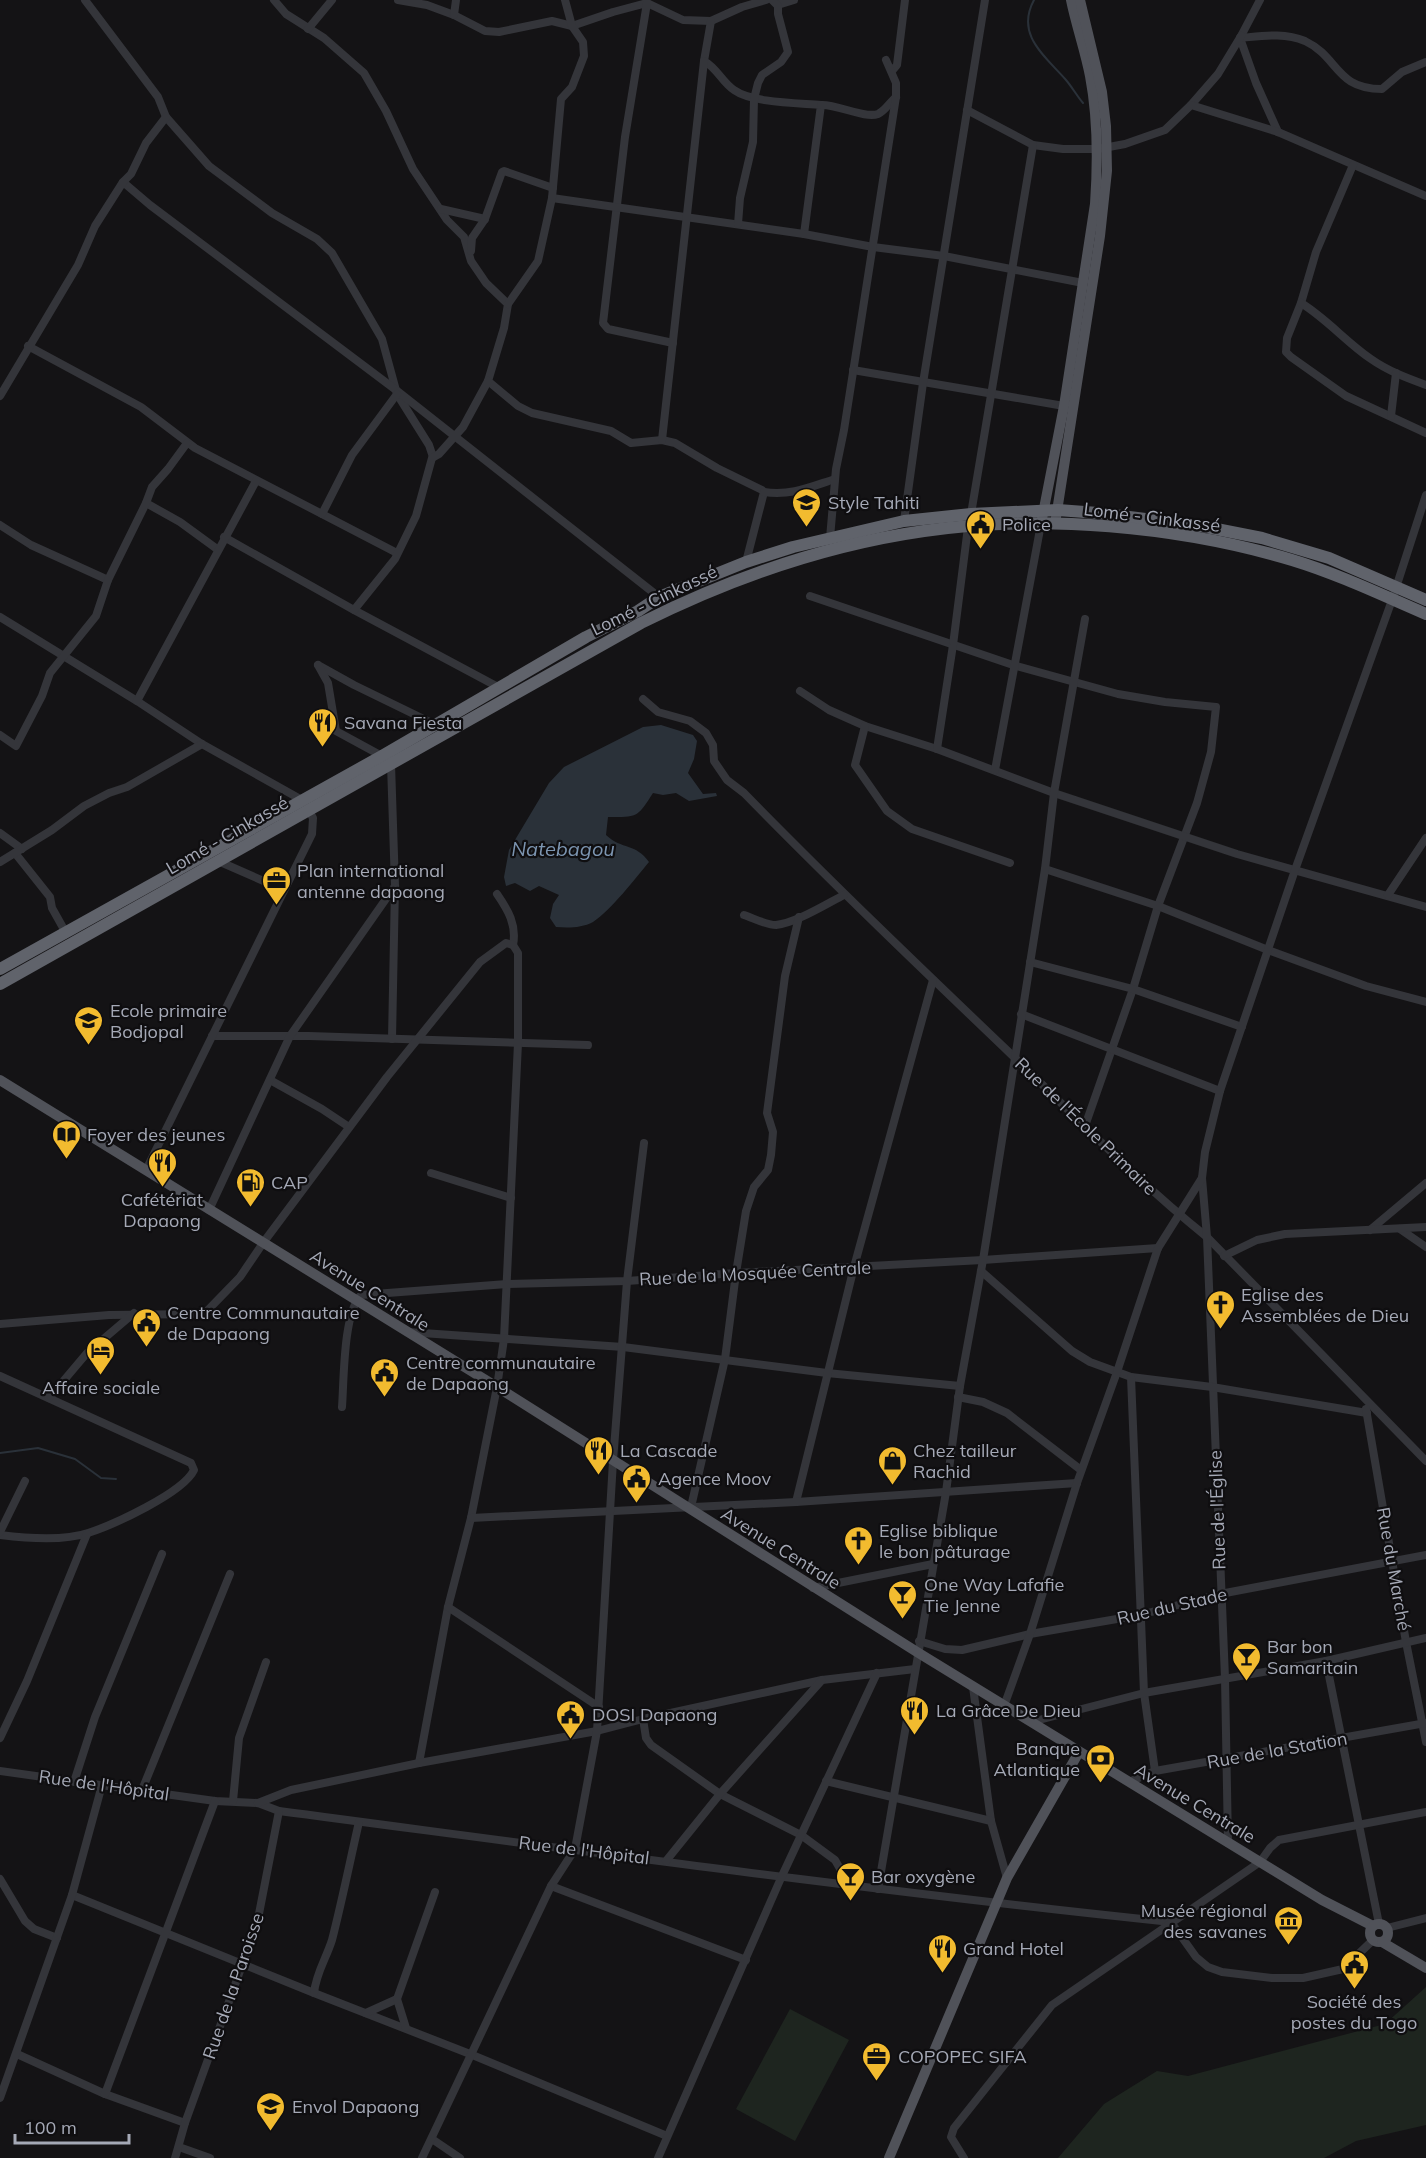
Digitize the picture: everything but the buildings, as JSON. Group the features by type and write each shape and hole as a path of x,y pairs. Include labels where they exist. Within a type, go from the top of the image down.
{"highway":[{"name":"Lomé - Cinkassé","path":"386,760 434,724 638,611 659,597 746,562 830,538 904,521 971,514 1058,510 1148,518 1262,538 1329,558 1426,600"},
{"name":"Lomé - Cinkassé","path":"0,984 99,920 386,760 614,638 692,598 751,576 848,546 925,531 1041,524 1165,533 1262,552 1321,570 1426,614"},
{"name":"Lomé - Cinkassé","path":"0,969 66,933 99,920 218,861 305,805"}],"main road":[{"path":"1055,524 1106,196 1102,149 1090,75 1071,0"},
{"path":"1041,524 1064,406 1102,149 1102,92 1080,0"},
{"name":"Avenue Centrale","path":"0,1080 497,1387 813,1588 918,1647 973,1687 1379,1933 1426,1968"},
{"path":"889,2158 1007,1878 1079,1752"}],"street":[{"path":"85,0 158,97 166,117 217,173 272,213 327,247 382,339 396,392 429,445 433,458"},
{"path":"274,0 286,14 333,45 364,73 386,111 413,169 447,220 464,237 471,261 490,288 508,304"},
{"path":"308,29 332,0"},
{"path":"398,0 427,5 454,15 485,31 499,32 552,21 575,30"},
{"path":"454,15 456,0"},
{"path":"354,610 393,563 416,516 422,488 433,458 469,418 488,381 504,328 508,304 538,261 553,193 561,99 572,87 584,56 583,42 575,30 565,0"},
{"path":"575,30 583,22 647,3 683,20 711,21 742,7 766,0"},
{"path":"773,0 781,4 794,0"},
{"path":"738,224 740,198 753,142 754,99 762,75 781,62 788,52 778,6 773,0"},
{"path":"892,71 897,65 905,0"},
{"path":"904,521 923,383 985,0"},
{"path":"967,110 1033,145 1063,149 1102,149 1125,144 1165,130 1218,74 1259,0"},
{"path":"647,3 643,18 641,50 635,67 603,325 608,329 673,343"},
{"path":"662,441 704,61 711,21"},
{"path":"1240,38 1278,35 1305,41 1317,48 1344,78 1353,84 1376,89 1382,89 1402,72 1426,62"},
{"path":"1240,38 1256,83 1278,132"},
{"path":"830,538 835,479 896,97 896,83 886,60"},
{"path":"704,61 712,65 732,89 754,99 837,106 857,112 877,114 896,97"},
{"path":"804,234 821,105"},
{"path":"1191,105 1278,132 1426,196"},
{"path":"0,396 78,265 95,226 123,182 131,174 146,143 166,117"},
{"path":"971,514 1033,145"},
{"path":"1353,165 1316,252 1301,303 1287,338 1286,352 1346,396 1426,433"},
{"path":"471,261 472,238 485,219 501,173 504,171 553,193 617,208 944,256 1083,283"},
{"path":"123,182 659,597"},
{"path":"441,209 485,219"},
{"path":"1301,303 1318,313 1370,358 1396,373 1426,385"},
{"path":"28,346 137,405 195,448 397,553"},
{"path":"853,370 1064,406"},
{"path":"1391,416 1396,373"},
{"path":"488,381 518,406 532,413 611,431 631,443 662,441 675,443 764,492 777,494 806,490 835,479"},
{"path":"322,514 352,455 396,392"},
{"path":"0,735 16,746 42,696 50,673 96,616 108,580 152,487 187,443"},
{"path":"137,701 217,549 256,481"},
{"path":"746,562 764,492"},
{"path":"1004,1706 1030,1635 1077,1483 1158,1248 1202,1178 1205,1152 1220,1091 1295,870 1392,600 1426,495"},
{"path":"146,503 186,525 217,549"},
{"path":"995,770 1041,524"},
{"path":"0,525 32,545 108,580"},
{"path":"938,748 968,527"},
{"path":"224,537 500,688"},
{"path":"810,596 1013,665 1138,698 1216,707 1211,753 1185,838 1158,906 1133,989 1085,1126"},
{"path":"0,617 64,655 202,744 305,805 313,818 312,834 146,1170"},
{"path":"878,1889 946,1492 958,1397 983,1260 1045,870 1054,793 1085,620"},
{"path":"392,1039 395,886 386,760 336,731 328,683 318,665 434,724"},
{"path":"800,691 829,710 865,726 938,748 1054,793 1185,838 1426,907"},
{"name":"Rue de l'École Primaire","path":"643,699 658,712 690,721 706,733 713,745 714,761 727,780 744,793 844,895 1085,1126 1180,1215 1207,1237 1426,1461"},
{"path":"865,726 855,765 887,811 912,829 1010,863"},
{"path":"0,862 84,806 127,787 202,744"},
{"path":"0,833 19,851 50,897 52,908 66,933"},
{"path":"1388,895 1426,838"},
{"path":"218,861 284,891"},
{"path":"1045,870 1158,906 1366,986 1426,1002"},
{"path":"209,1210 290,1036 395,886"},
{"path":"497,894 510,913 515,936 513,945"},
{"path":"744,915 774,925 799,917 844,895"},
{"path":"688,1507 725,1359 736,1273 748,1205 754,1187 767,1172 771,1155 773,1132 767,1113 784,976 799,917"},
{"path":"0,1324 134,1313 199,1314 206,1312 240,1277 349,1127 480,962 506,943 513,945 518,953 518,1043 504,1339 497,1387 471,1518 448,1607 419,1763"},
{"path":"1030,962 1133,989 1242,1027"},
{"path":"796,1502 827,1373 933,980"},
{"path":"1021,1014 1220,1091"},
{"path":"212,1036 290,1036 588,1045"},
{"path":"270,1080 349,1127"},
{"path":"422,2158 551,1886 575,1849 597,1731 612,1461 627,1281 644,1143"},
{"path":"431,1173 511,1198"},
{"name":"Rue de l'Église","path":"1202,1178 1207,1237 1225,1678 1228,1843"},
{"path":"1370,1230 1426,1183"},
{"path":"1224,1256 1257,1240 1285,1234 1426,1227"},
{"path":"1400,1229 1426,1246"},
{"name":"Rue de la Mosquée Centrale","path":"356,1300 361,1295 507,1284 627,1281 1158,1248"},
{"path":"981,1270 1072,1351 1089,1362 1131,1377 1212,1387 1367,1413"},
{"path":"342,1407 347,1330 356,1300"},
{"path":"49,1398 87,1353 134,1313"},
{"path":"405,1331 623,1347 827,1373 960,1386"},
{"path":"0,1376 194,1466 193,1473 174,1491 155,1503 87,1534 26,1538 0,1534 25,1481"},
{"path":"1131,1377 1144,1693 1155,1771"},
{"name":"Rue du Marché","path":"1362,1396 1367,1413 1406,1642 1426,1742"},
{"path":"958,1397 983,1402 1007,1413 1082,1470"},
{"path":"471,1518 796,1502 1077,1483"},
{"path":"0,1738 27,1681 87,1534"},
{"path":"74,1782 95,1717 162,1554"},
{"name":"Rue du Stade","path":"918,1647 962,1650 1140,1615 1220,1594 1426,1555"},
{"path":"813,1588 933,1564"},
{"path":"142,1790 230,1574"},
{"path":"448,1607 599,1707"},
{"path":"1031,1722 1144,1693 1326,1661 1426,1638"},
{"path":"1326,1661 1379,1933"},
{"path":"233,1801 239,1738 266,1662"},
{"path":"258,1803 291,1790 419,1763 597,1731 822,1680 915,1669"},
{"path":"658,2158 781,1878 877,1673"},
{"path":"666,1861 720,1794 822,1680"},
{"path":"973,1687 992,1821 1007,1878"},
{"path":"643,1719 646,1738 651,1745 720,1794 801,1835 835,1860 850,1886"},
{"name":"Rue de la Station","path":"1129,1782 1155,1771 1424,1724"},
{"name":"Rue de l'Hôpital","path":"0,1771 215,1801 258,1803 279,1811 781,1878 1171,1922"},
{"path":"826,1781 992,1821"},
{"path":"0,2098 72,1895 102,1785"},
{"path":"105,2094 215,1801"},
{"name":"Rue de la Paroisse","path":"175,2158 185,2123 259,1917 279,1811"},
{"path":"964,2158 951,2137 954,2128 1044,2012 1060,1999 1260,1862 1274,1843 1284,1838 1426,1812"},
{"path":"314,1993 315,1978 330,1944 346,1887 358,1822"},
{"path":"0,1879 26,1921 34,1929 57,1938"},
{"path":"551,1886 746,1960"},
{"path":"406,2028 397,1999 435,1892"},
{"path":"72,1895 406,2028 668,2136"},
{"path":"1171,1922 1196,1957 1208,1967 1222,1972 1272,1978 1303,1978 1343,1969 1379,1933 1426,1918"},
{"path":"366,2013 397,1999"},
{"path":"17,2054 105,2094 185,2123"},
{"path":"432,2139 460,2158"},
{"path":"179,2147 210,2158"}],"shaded area":[{"path":"1426,1987 1426,2125 1356,2141 1324,2158 1058,2158 1104,2104 1157,2071 1188,2076 1385,2024"},
{"path":"790,2009 849,2040 795,2141 736,2109"}],"water":[{"name":"Natebagou","path":"661,725 693,735 697,741 694,759 688,773 703,794 716,793 717,796 689,801 676,793 663,795 653,793 640,812 625,817 608,817 606,835 639,852 649,862 615,902 593,922 575,927 556,927 550,918 553,904 559,895 539,886 530,891 515,883 506,886 504,877 509,850 549,783 564,767 643,727"}],"waterway":[{"path":"1034,0 1029,13 1030,34 1035,44 1083,103"},
{"path":"0,1453 38,1448 75,1459 101,1478 116,1479"}],"place":[{"name":"Style Tahiti","path":"807,528"},
{"name":"Police","path":"981,550"},
{"name":"Savana Fiesta","path":"323,748"},
{"name":"Plan international antenne dapaong","path":"276,906"},
{"name":"Ecole primaire Bodjopal","path":"89,1046"},
{"name":"Foyer des jeunes","path":"66,1160"},
{"name":"Cafétériat Dapaong","path":"162,1188"},
{"name":"CAP","path":"250,1208"},
{"name":"Eglise des Assemblées de Dieu","path":"1220,1330"},
{"name":"Centre Communautaire de Dapaong","path":"146,1348"},
{"name":"Affaire sociale","path":"101,1376"},
{"name":"Centre communautaire de Dapaong","path":"385,1398"},
{"name":"La Cascade","path":"599,1476"},
{"name":"Chez tailleur Rachid","path":"892,1486"},
{"name":"Agence Moov","path":"637,1504"},
{"name":"Eglise biblique le bon pâturage","path":"858,1566"},
{"name":"One Way Lafafie Tie Jenne","path":"903,1620"},
{"name":"Bar bon Samaritain","path":"1246,1682"},
{"name":"La Grâce De Dieu","path":"915,1736"},
{"name":"DOSI Dapaong","path":"571,1740"},
{"name":"Banque Atlantique","path":"1101,1784"},
{"name":"Bar oxygène","path":"850,1902"},
{"name":"Musée régional des savanes","path":"1288,1946"},
{"name":"Grand Hotel","path":"942,1974"},
{"name":"Société des postes du Togo","path":"1354,1990"},
{"name":"COPOPEC SIFA","path":"877,2082"},
{"name":"Envol Dapaong","path":"271,2132"}]}
